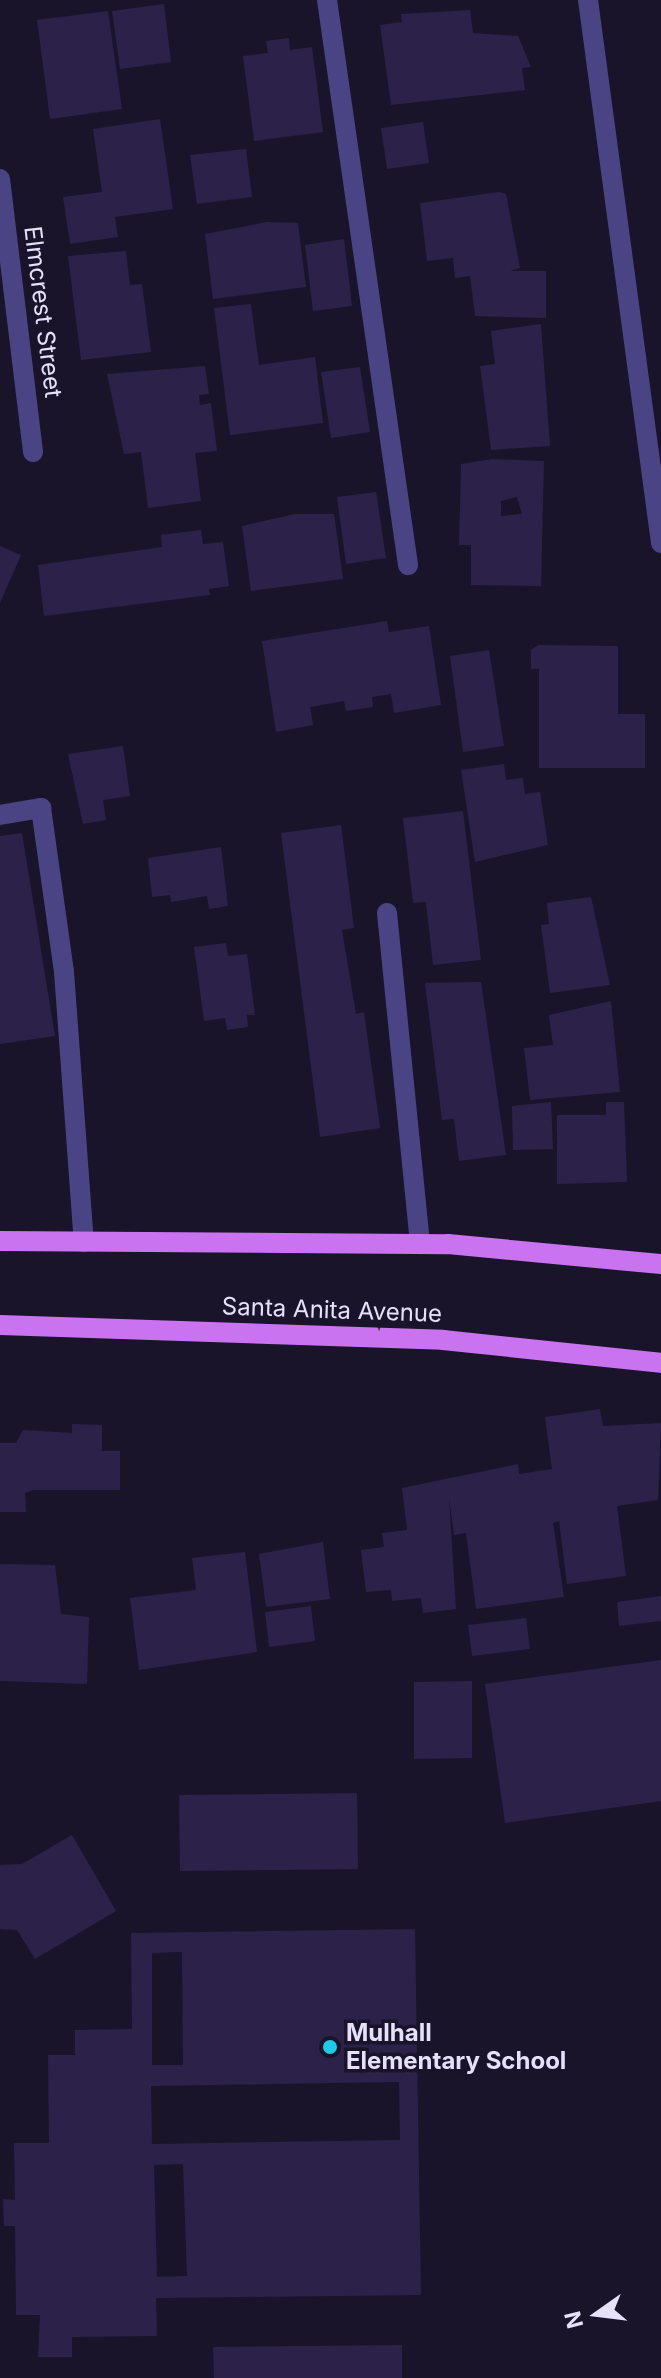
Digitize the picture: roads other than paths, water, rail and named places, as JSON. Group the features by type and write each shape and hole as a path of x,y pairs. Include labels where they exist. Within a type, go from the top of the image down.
{"main road":[{"path":"0,1241 420,1244 661,1264"},
{"name":"Santa Anita Avenue","path":"0,1325 443,1340 661,1363"}],"street":[{"path":"327,0 408,565"},
{"path":"588,0 661,543"},
{"name":"Elmcrest Street","path":"0,179 33,452"},
{"path":"0,815 41,808 64,972 84,1242"},
{"path":"387,913 420,1244"}],"place":[{"name":"Mulhall Elementary School","path":"330,2047"}]}
